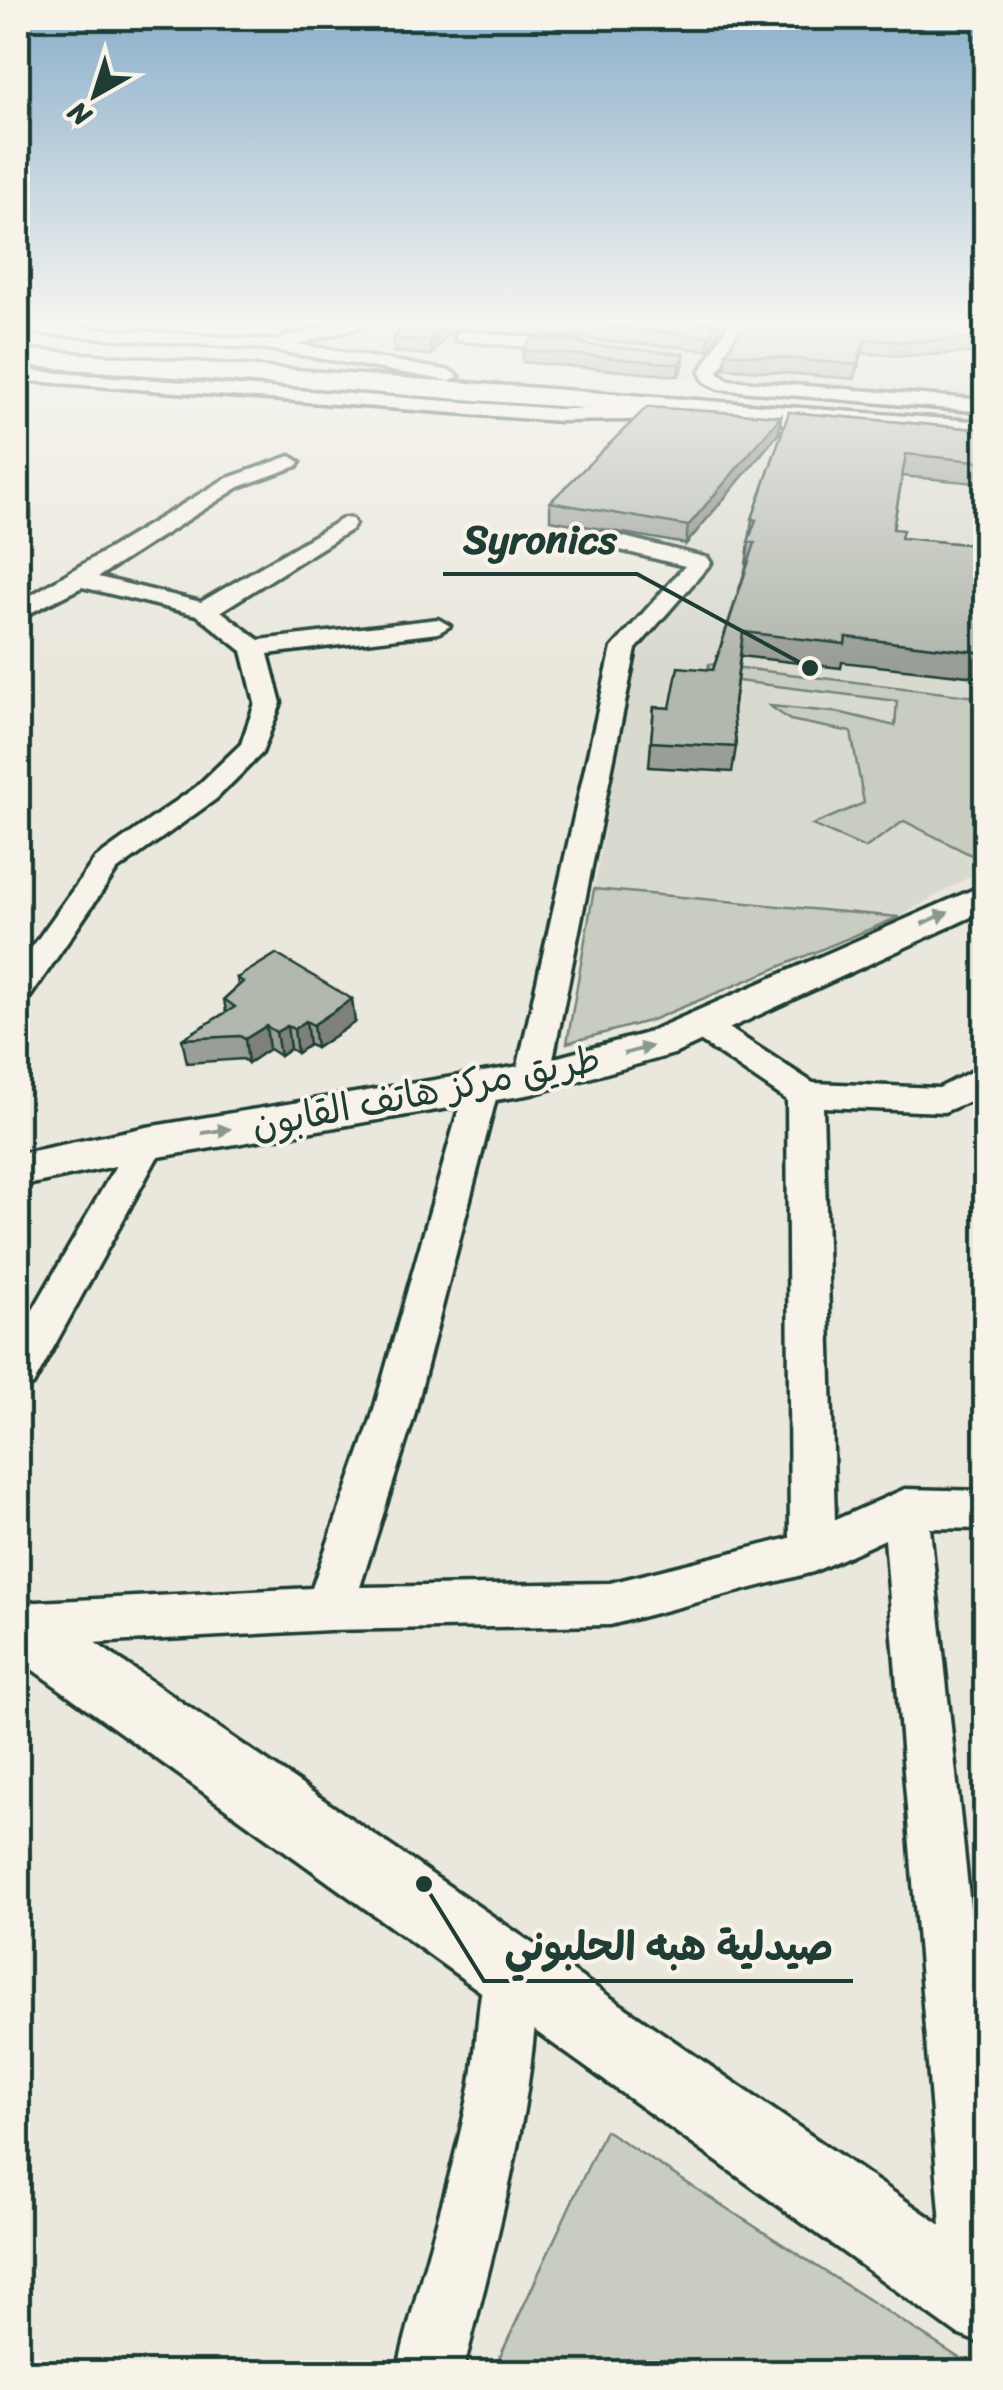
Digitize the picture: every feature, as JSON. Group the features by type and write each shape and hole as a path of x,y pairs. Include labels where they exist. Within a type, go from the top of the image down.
{"main road":[{"name":"طريق مركز هاتف القابون","path":"18,1172 147,1142 532,1079 659,1044 986,895"},
{"path":"18,1624 982,2303"}],"street":[{"path":"18,612 80,580 232,483 290,462"},
{"path":"18,499 18,516"},
{"path":"204,610 344,524"},
{"path":"532,1079 624,648 700,563 604,538"},
{"path":"18,990 105,864 206,793 253,747 268,703 254,648 204,610 80,580"},
{"path":"254,648 438,626"},
{"path":"700,1025 805,1096 944,1100 977,1084 986,1075"},
{"path":"329,1609 392,1420 482,1087"},
{"path":"805,1096 813,1552"},
{"path":"18,1374 147,1142"},
{"path":"18,1624 329,1609 610,1604 813,1552 905,1508 986,1510"},
{"path":"905,1508 982,2303"},
{"path":"430,2372 478,2191 500,2084 512,1972"}],"shaded area":[{"path":"629,435 846,435 985,446 985,868 899,917 594,889 629,687 641,650 714,563 548,519"},
{"path":"709,664 985,698 985,862 904,821 865,848 812,825 864,803 851,732 790,720 770,706 842,713 895,726 897,701 706,677"},
{"path":"594,889 899,917 652,1020 567,1043"},
{"path":"605,2130 981,2372 493,2372"}],"building":[{"path":"619,435 765,435 688,526 550,502"},
{"path":"781,435 986,435 986,462 906,454 893,529 903,530 901,538 986,546 986,653 846,637 845,644 743,632 733,711 736,747 651,742 654,707 670,708 678,667 713,670 755,543 748,542 756,520 752,519"},
{"path":"276,954 352,999 313,1025 306,1021 294,1029 287,1026 276,1032 266,1026 245,1039 182,1039 235,1007 224,999 243,982 237,978"}],"place":[{"name":"Syronics","path":"810,668"},
{"name":"صيدلية هبه الحلبوني","path":"424,1884"}]}
